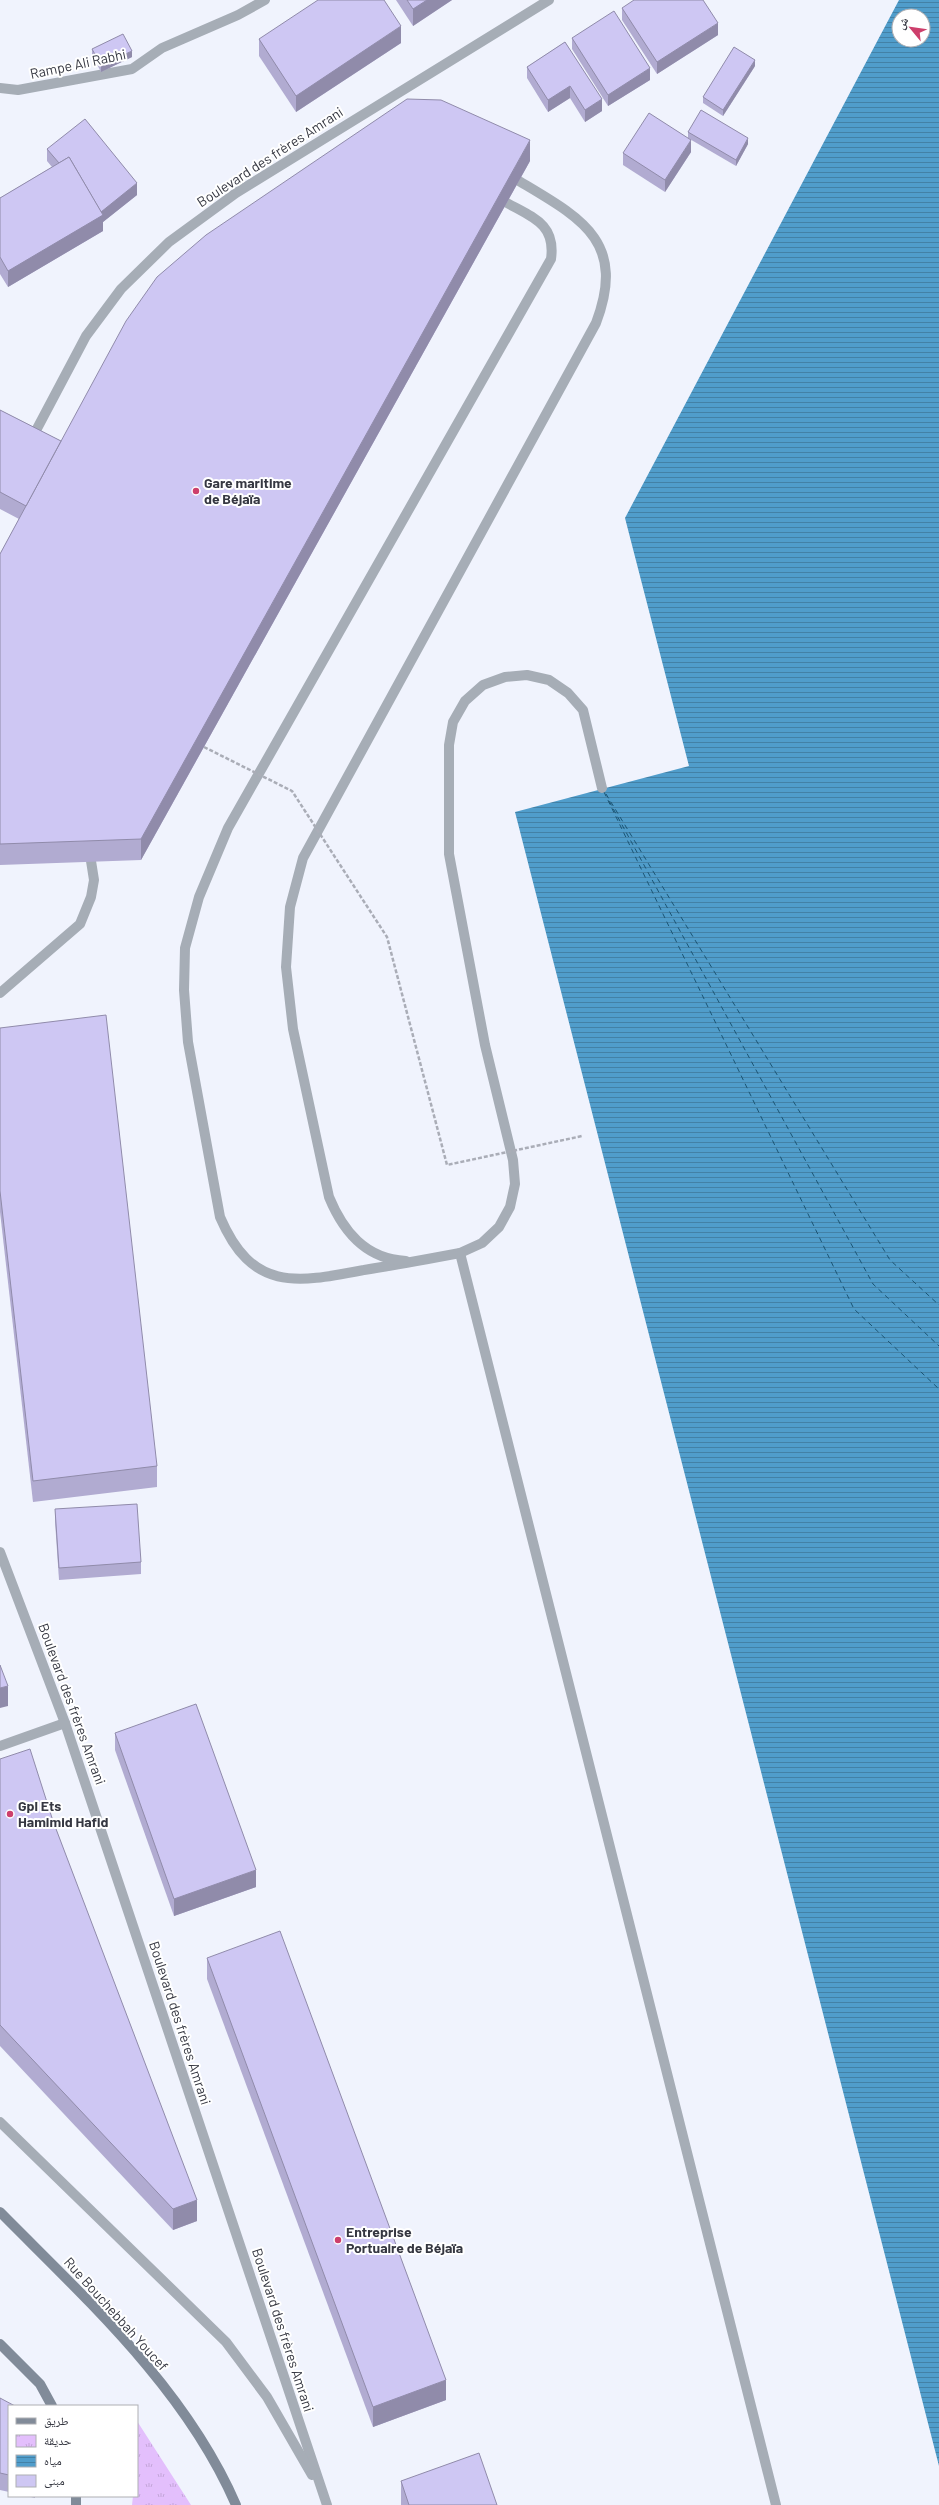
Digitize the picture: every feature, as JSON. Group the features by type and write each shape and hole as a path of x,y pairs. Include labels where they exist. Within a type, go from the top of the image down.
{"main road":[{"name":"Rue Bouchebbah Youcef","path":"0,2212 137,2355 197,2432 236,2505"},
{"path":"0,2344 40,2384 51,2405"}],"street":[{"name":"Rampe Ali Rabhi","path":"0,88 18,90 132,69 162,48 238,15 265,0"},
{"name":"Boulevard des frères Amrani","path":"26,448 86,336 121,289 169,242 236,193 549,0"},
{"path":"430,1258 404,1261 378,1254 367,1248 356,1241 339,1221 329,1197 293,1029 286,967 290,908 303,858 596,323 606,298 607,271 599,245 584,224 563,207 519,181"},
{"path":"507,203 542,224 552,240 551,259 228,828 199,897 185,948 184,990 188,1042 220,1217 230,1242 247,1261 269,1274 294,1280 320,1279 460,1253 482,1243 499,1227 510,1207 516,1184 513,1160 485,1045 449,854 449,745 453,722 465,701 483,685 512,676 527,675 549,680 568,693 583,710 602,788"},
{"path":"0,993 80,924 91,897 94,880 91,861"},
{"path":"460,1253 776,2505"},
{"name":"Boulevard des frères Amrani","path":"0,1552 65,1723 323,2494 328,2505"},
{"path":"0,1746 65,1723"},
{"path":"0,2122 226,2342 267,2397 323,2494"}],"path":[{"path":"204,747 292,791 387,937 447,1164 582,1136"}],"green space":[{"path":"138,2423 191,2505 132,2505 133,2497 138,2497"}],"water":[{"path":"899,0 939,0 939,2466 515,812 689,766 625,518 891,15 891,48 931,48 931,8 895,8"}],"building":[{"path":"318,0 384,0 401,26 296,96 259,39"},
{"path":"407,0 427,0 413,9"},
{"path":"634,0 703,0 718,23 657,62 622,8"},
{"path":"614,11 650,68 608,95 572,38"},
{"path":"123,34 132,51 101,65 92,49"},
{"path":"565,42 602,99 585,110 570,86 548,100 527,67"},
{"path":"734,47 755,60 723,110 703,97"},
{"name":"Gare maritime de Béjaïa","path":"407,99 441,100 530,140 141,839 0,844 0,554 126,321 157,277 206,235"},
{"path":"701,110 748,138 736,160 688,132"},
{"path":"649,113 691,140 665,180 623,153"},
{"path":"85,119 137,183 101,212 69,157 59,163 47,149"},
{"path":"69,157 103,215 8,271 0,257 0,198"},
{"path":"0,410 61,441 26,506 0,492"},
{"path":"106,1015 157,1466 33,1481 0,1191 0,1028"},
{"path":"137,1504 141,1562 59,1568 55,1509"},
{"path":"0,1665 8,1686 0,1688"},
{"path":"196,1704 256,1870 174,1899 115,1733"},
{"path":"30,1749 53,1821 197,2200 173,2209 0,2025 0,1759"},
{"path":"280,1931 446,2380 373,2407 207,1958"},
{"path":"0,2398 13,2405 8,2405 8,2475 0,2473"},
{"path":"479,2453 497,2505 409,2505 401,2481"}],"ferry route":[{"path":"604,792 854,1309 939,1389"},
{"path":"606,794 890,1260 939,1305"},
{"path":"609,801 873,1284 939,1346"}],"place":[{"name":"Gare maritime de Béjaïa","path":"196,491"},
{"name":"Gpl Ets Hamimid Hafid","path":"10,1814"},
{"name":"Entreprise Portuaire de Béjaïa","path":"338,2240"}]}
